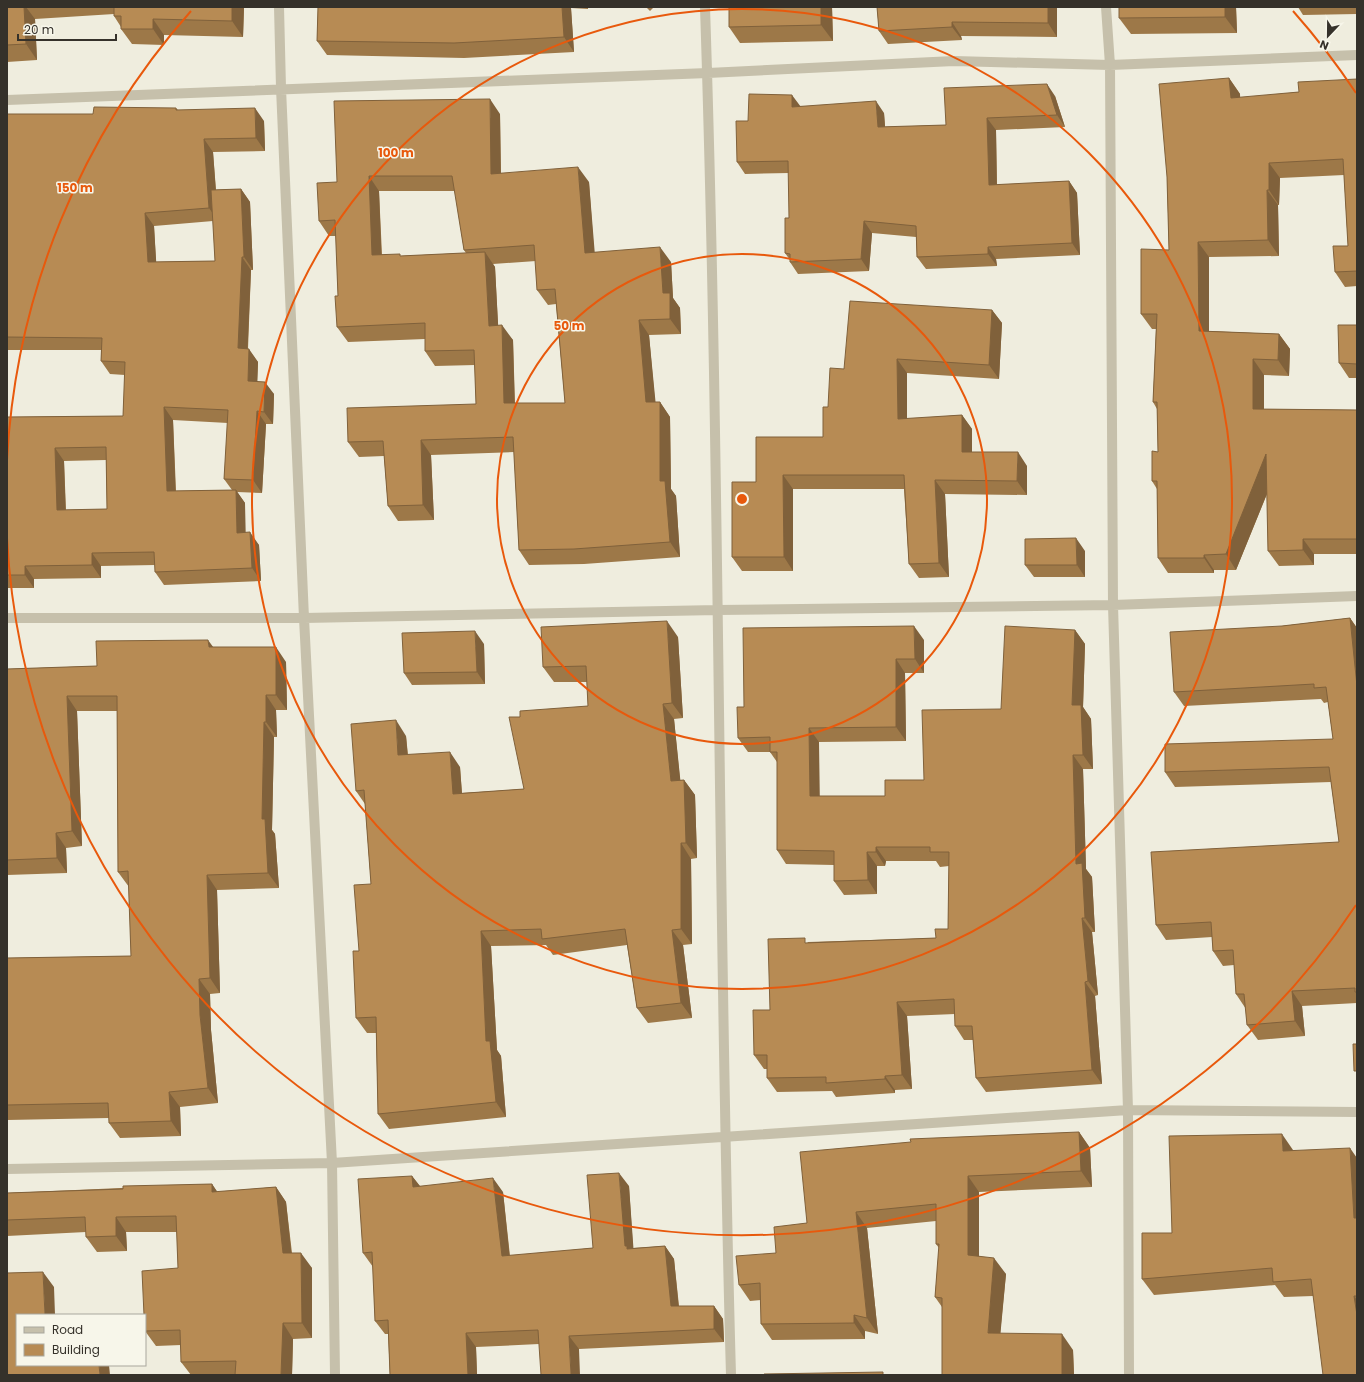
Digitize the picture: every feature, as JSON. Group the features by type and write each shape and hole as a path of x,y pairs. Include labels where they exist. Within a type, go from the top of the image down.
{"street":[{"path":"279,7 281,88 304,618 332,1163 335,1375"},
{"path":"705,7 708,73 718,610 724,1137 731,1375"},
{"path":"1106,7 1110,65 1113,605 1128,1110 1129,1375"},
{"path":"7,100 281,88 708,73 954,60 1110,65 1357,55"},
{"path":"7,618 304,618 718,610 1113,605 1357,596"},
{"path":"7,1169 332,1163 1128,1110 1357,1112"}],"building":[{"path":"7,7 24,7 26,44 7,45"},
{"path":"114,7 232,7 232,21 153,19 153,29 121,29 121,16 114,16"},
{"path":"318,7 562,7 564,37 454,43 317,41"},
{"path":"729,7 821,7 821,25 729,27"},
{"path":"877,7 1048,7 1048,23 952,22 952,27 879,31"},
{"path":"1119,7 1225,7 1225,17 1119,18"},
{"path":"1229,78 1231,98 1299,92 1298,82 1357,79 1357,271 1335,272 1333,246 1348,246 1343,159 1269,163 1269,190 1267,190 1268,240 1198,242 1199,331 1279,334 1278,360 1253,359 1253,409 1357,410 1357,539 1303,539 1303,550 1268,551 1266,454 1226,554 1204,555 1204,558 1158,558 1157,481 1152,481 1152,451 1158,452 1157,402 1153,402 1157,314 1141,314 1141,249 1169,250 1167,177 1159,84"},
{"path":"1047,84 1057,115 987,118 989,185 1069,181 1072,243 988,247 988,254 917,257 916,226 864,221 861,259 790,262 790,254 785,253 785,218 789,218 788,161 737,162 736,121 748,121 749,94 792,95 792,107 876,101 878,127 946,125 944,88"},
{"path":"490,99 491,174 578,167 585,253 660,247 663,293 670,293 670,319 639,320 646,402 660,402 660,481 665,481 670,542 574,549 519,550 513,437 421,440 423,505 388,506 383,441 348,442 347,408 476,404 474,350 425,351 425,323 337,327 335,296 338,296 335,220 319,221 317,183 337,182 334,101","holes":["369,176 452,176 464,250 534,245 537,290 555,289 565,403 504,403 502,325 489,326 485,252 400,256 400,254 372,255"]},
{"path":"94,107 176,108 176,110 255,108 256,138 204,139 209,208 145,213 148,262 215,261 211,190 241,189 244,257 242,257 238,348 249,349 248,381 265,382 264,412 257,411 253,480 224,479 228,410 164,407 167,491 236,490 237,533 250,532 252,568 155,572 154,552 92,553 92,565 25,566 25,575 7,575 7,417 123,416 125,362 101,361 102,338 7,337 7,114 93,114","holes":["106,447 107,509 57,510 55,448"]},
{"path":"850,301 992,310 989,365 897,359 898,419 962,415 962,452 1018,452 1017,481 935,480 939,563 909,564 904,475 783,475 784,557 732,557 732,482 756,482 756,437 823,437 823,407 828,407 830,368 844,369"},
{"path":"1338,325 1357,325 1357,364 1339,363"},
{"path":"1076,538 1077,565 1025,565 1025,539"},
{"path":"1350,618 1357,686 1357,992 1355,992 1355,988 1292,991 1295,1021 1247,1025 1244,994 1236,994 1233,950 1213,951 1211,922 1156,925 1151,852 1339,842 1329,767 1165,772 1165,744 1333,739 1326,687 1314,688 1314,684 1174,692 1170,632 1282,626"},
{"path":"667,621 672,703 663,704 671,781 684,780 686,843 681,843 681,929 672,930 681,1003 637,1008 625,929 542,939 541,929 481,931 486,1041 490,1041 496,1102 378,1114 376,1017 356,1018 353,951 359,951 354,885 371,884 364,790 356,791 351,724 396,720 398,755 450,752 453,794 524,789 509,717 520,717 520,711 588,706 586,666 543,667 541,627"},
{"path":"914,626 915,659 896,659 896,727 809,728 810,796 885,796 885,780 924,780 922,710 1001,709 1005,626 1075,630 1072,705 1081,705 1083,755 1073,755 1076,864 1082,863 1085,918 1082,918 1088,981 1085,982 1092,1070 976,1078 972,1026 955,1026 954,999 897,1002 902,1075 885,1076 885,1079 826,1083 826,1077 767,1078 767,1055 754,1055 753,1010 770,1010 768,939 805,938 805,943 936,938 935,929 948,929 949,852 930,852 930,847 876,847 876,852 867,852 868,880 834,881 834,851 777,850 777,752 770,752 770,737 738,738 737,707 744,707 743,628"},
{"path":"475,631 477,672 404,673 402,633"},
{"path":"208,640 209,647 276,647 276,695 266,695 266,722 264,722 262,819 265,819 268,873 207,875 210,978 199,979 200,1015 208,1088 169,1092 171,1121 109,1123 108,1103 7,1105 7,958 131,956 128,871 118,872 117,696 67,696 72,831 56,833 57,858 7,860 7,669 97,666 96,641"},
{"path":"1353,1044 1357,1044 1357,1071 1354,1071"},
{"path":"1079,1132 1081,1171 968,1176 968,1255 994,1258 988,1333 1062,1334 1062,1375 942,1375 942,1298 935,1297 939,1244 936,1244 936,1204 856,1212 867,1318 854,1315 854,1323 761,1324 760,1283 739,1285 736,1256 776,1253 774,1227 807,1223 800,1152 911,1142 910,1139"},
{"path":"1282,1134 1283,1151 1350,1148 1354,1218 1357,1218 1357,1296 1354,1296 1357,1315 1357,1375 1323,1375 1311,1279 1273,1282 1272,1268 1142,1279 1142,1233 1172,1233 1169,1136"},
{"path":"619,1173 625,1246 627,1246 627,1249 665,1246 671,1306 714,1306 714,1329 569,1336 571,1375 541,1375 538,1330 466,1333 468,1375 390,1375 388,1320 375,1321 372,1252 363,1253 358,1179 412,1176 413,1187 493,1178 502,1256 593,1248 587,1175"},
{"path":"212,1184 212,1192 276,1187 283,1253 301,1253 302,1323 283,1323 281,1375 235,1375 236,1361 181,1362 180,1330 146,1331 142,1271 178,1268 176,1216 116,1217 116,1236 86,1237 85,1217 7,1220 7,1193 123,1189 123,1186"},
{"path":"43,1272 45,1314 16,1314 16,1366 99,1366 100,1375 7,1375 7,1273"},
{"path":"883,1372 883,1375 764,1375 764,1374"}]}
